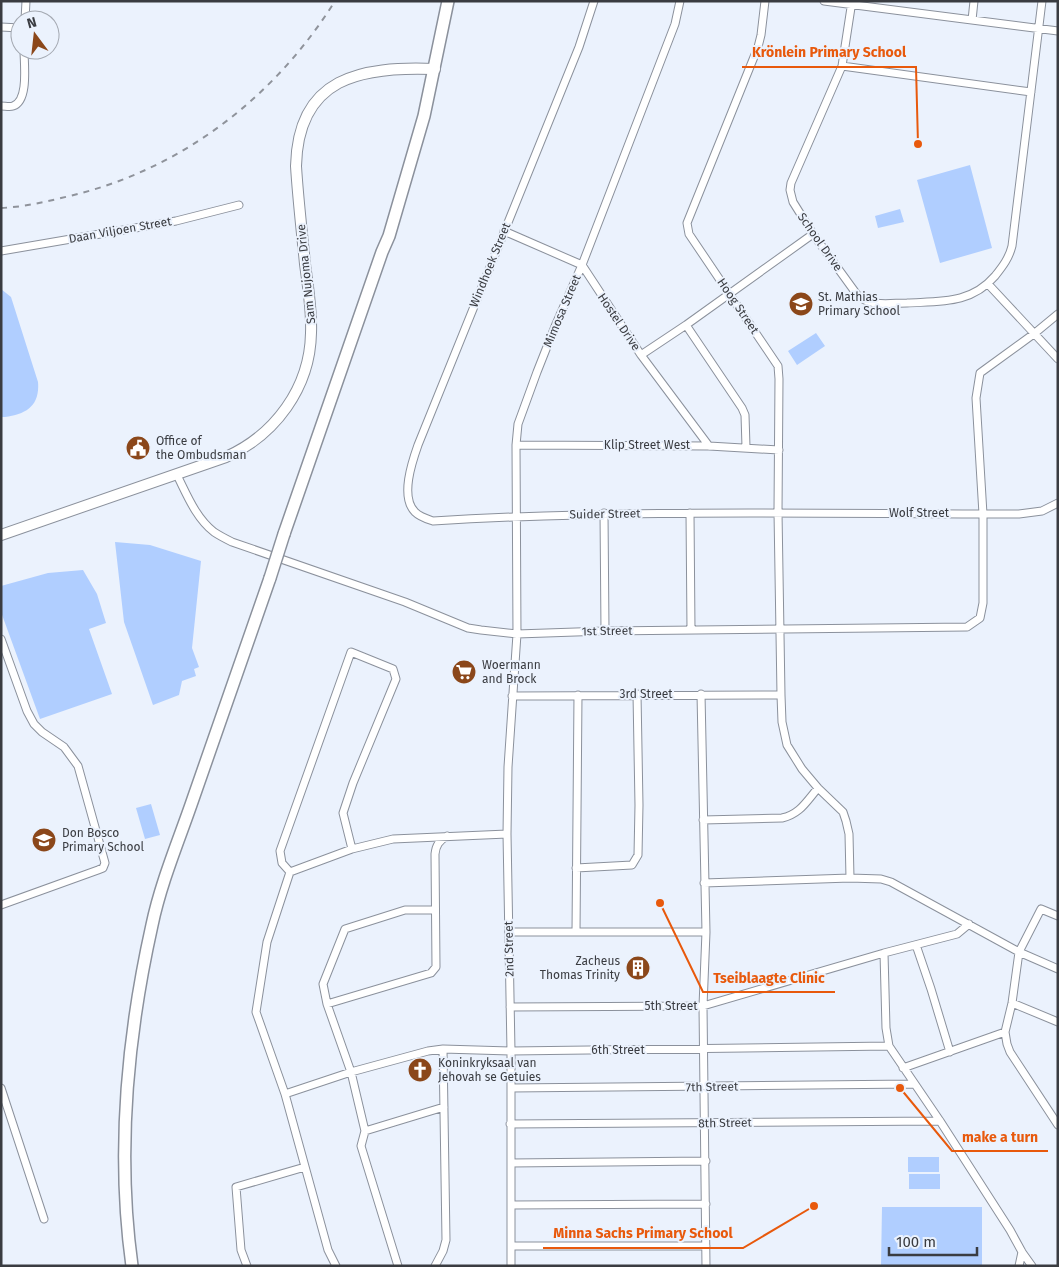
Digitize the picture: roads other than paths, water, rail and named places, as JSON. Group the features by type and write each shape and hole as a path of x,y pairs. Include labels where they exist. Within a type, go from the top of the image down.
{"highway":[{"path":"132,1266 128,1238 125,1187 125,1111 134,1017 152,923 284,534 389,236 419,135 443,1"},
{"path":"432,69 448,1"}],"main road":[{"name":"Sam Nujoma Drive","path":"1,535 226,457 256,441 283,413 304,375 309,354 311,314 296,166 298,134 312,107 338,82 366,72 432,69"}],"street":[{"name":"Windhoek Street","path":"433,521 423,518 414,512 409,500 408,490 411,465 579,47 594,1"},
{"name":"Mimosa Street","path":"517,634 516,444 518,424 556,324 582,265 674,24 680,1"},
{"name":"Hoog Street","path":"765,1 758,47 687,223 689,234 778,366 780,378 778,512 782,722 787,745 802,769 818,788 843,812 849,834 850,878"},
{"path":"824,1 852,3 1058,31"},
{"path":"972,20 974,1"},
{"name":"School Drive","path":"852,3 842,66 790,190 793,202 813,234 858,296 872,303 957,300 972,294 988,284 1008,258 1012,246 1042,1"},
{"path":"1,106 13,106 20,102 24,89 24,60"},
{"path":"842,66 1031,92"},
{"name":"Daan Viljoen Street","path":"1,251 176,220 239,205"},
{"path":"504,231 582,265"},
{"path":"642,355 813,234"},
{"name":"Hostel Drive","path":"582,265 642,355 708,446"},
{"path":"988,284 1058,359"},
{"name":"1st Street","path":"177,474 201,519 214,532 232,542 405,602 468,628 517,634 605,631 967,627 980,618 983,604 983,514 976,398 980,373 1058,314"},
{"path":"686,325 742,408 745,415 746,447"},
{"name":"Klip Street West","path":"516,444 708,446 779,450"},
{"name":"Wolf Street","path":"778,512 1019,514 1042,511 1058,504"},
{"name":"Suider Street","path":"433,521 517,515 778,512"},
{"path":"604,513 605,631"},
{"path":"690,513 691,630"},
{"name":"2nd Street","path":"511,1266 511,1051 507,834 508,767 517,634"},
{"path":"1,640 27,712 34,724 42,732 64,746 78,766 105,863 98,870 1,904"},
{"path":"290,872 282,863 280,851 351,652 393,669 396,679 343,813 352,849"},
{"path":"576,868 632,865 638,855 637,694"},
{"name":"3rd Street","path":"512,696 637,694 781,695"},
{"path":"701,694 706,932 703,1006 706,1266"},
{"path":"576,932 578,695"},
{"path":"703,820 782,818 793,816 818,788"},
{"path":"290,872 352,849 393,839 507,834"},
{"path":"327,1004 430,973 436,967 436,846 447,836"},
{"path":"290,872 267,942 256,1012 285,1094 328,1250 336,1266"},
{"path":"704,883 850,878 881,879 891,882 1019,952 1058,969"},
{"path":"1058,916 1041,909 1019,952 1012,1003 1005,1032 1010,1052 1058,1125"},
{"path":"398,1266 361,1146 365,1131 351,1072 327,1004 323,984 345,929 405,910 436,910"},
{"name":"5th Street","path":"510,1007 703,1006 884,953 958,934 969,924"},
{"path":"509,932 706,932"},
{"path":"916,945 932,989 950,1052"},
{"path":"884,953 885,1020 889,1046 940,1121 1032,1266"},
{"path":"1012,1003 1058,1022"},
{"path":"903,1068 1005,1032"},
{"name":"6th Street","path":"285,1094 351,1072 442,1049 511,1051 704,1050 889,1046"},
{"path":"435,1266 443,1251 446,1240 442,1049"},
{"name":"7th Street","path":"511,1088 914,1084"},
{"path":"1,1088 44,1219"},
{"path":"365,1131 444,1107"},
{"name":"8th Street","path":"510,1124 940,1121"},
{"path":"510,1163 706,1161"},
{"path":"247,1266 241,1250 236,1187 305,1168"},
{"path":"511,1205 706,1204"},
{"path":"511,1246 706,1246"},
{"path":"1019,1266 1022,1252"}],"railway":[{"path":"1,208 39,203 104,186 144,171 182,151 218,127 252,100 282,70 310,37 335,1"}],"place":[{"name":"Krönlein Primary School","path":"918,144"},
{"name":"St. Mathias Primary School","path":"801,304"},
{"name":"Office of the Ombudsman","path":"138,448"},
{"name":"Woermann and Brock","path":"464,672"},
{"name":"Don Bosco Primary School","path":"44,840"},
{"name":"Tseiblaagte Clinic","path":"660,903"},
{"name":"Zacheus Thomas Trinity","path":"638,968"},
{"name":"Koninkryksaal van Jehovah se Getuies","path":"420,1070"},
{"name":"make a turn","path":"900,1088"},
{"name":"Minna Sachs Primary School","path":"814,1206"}]}
